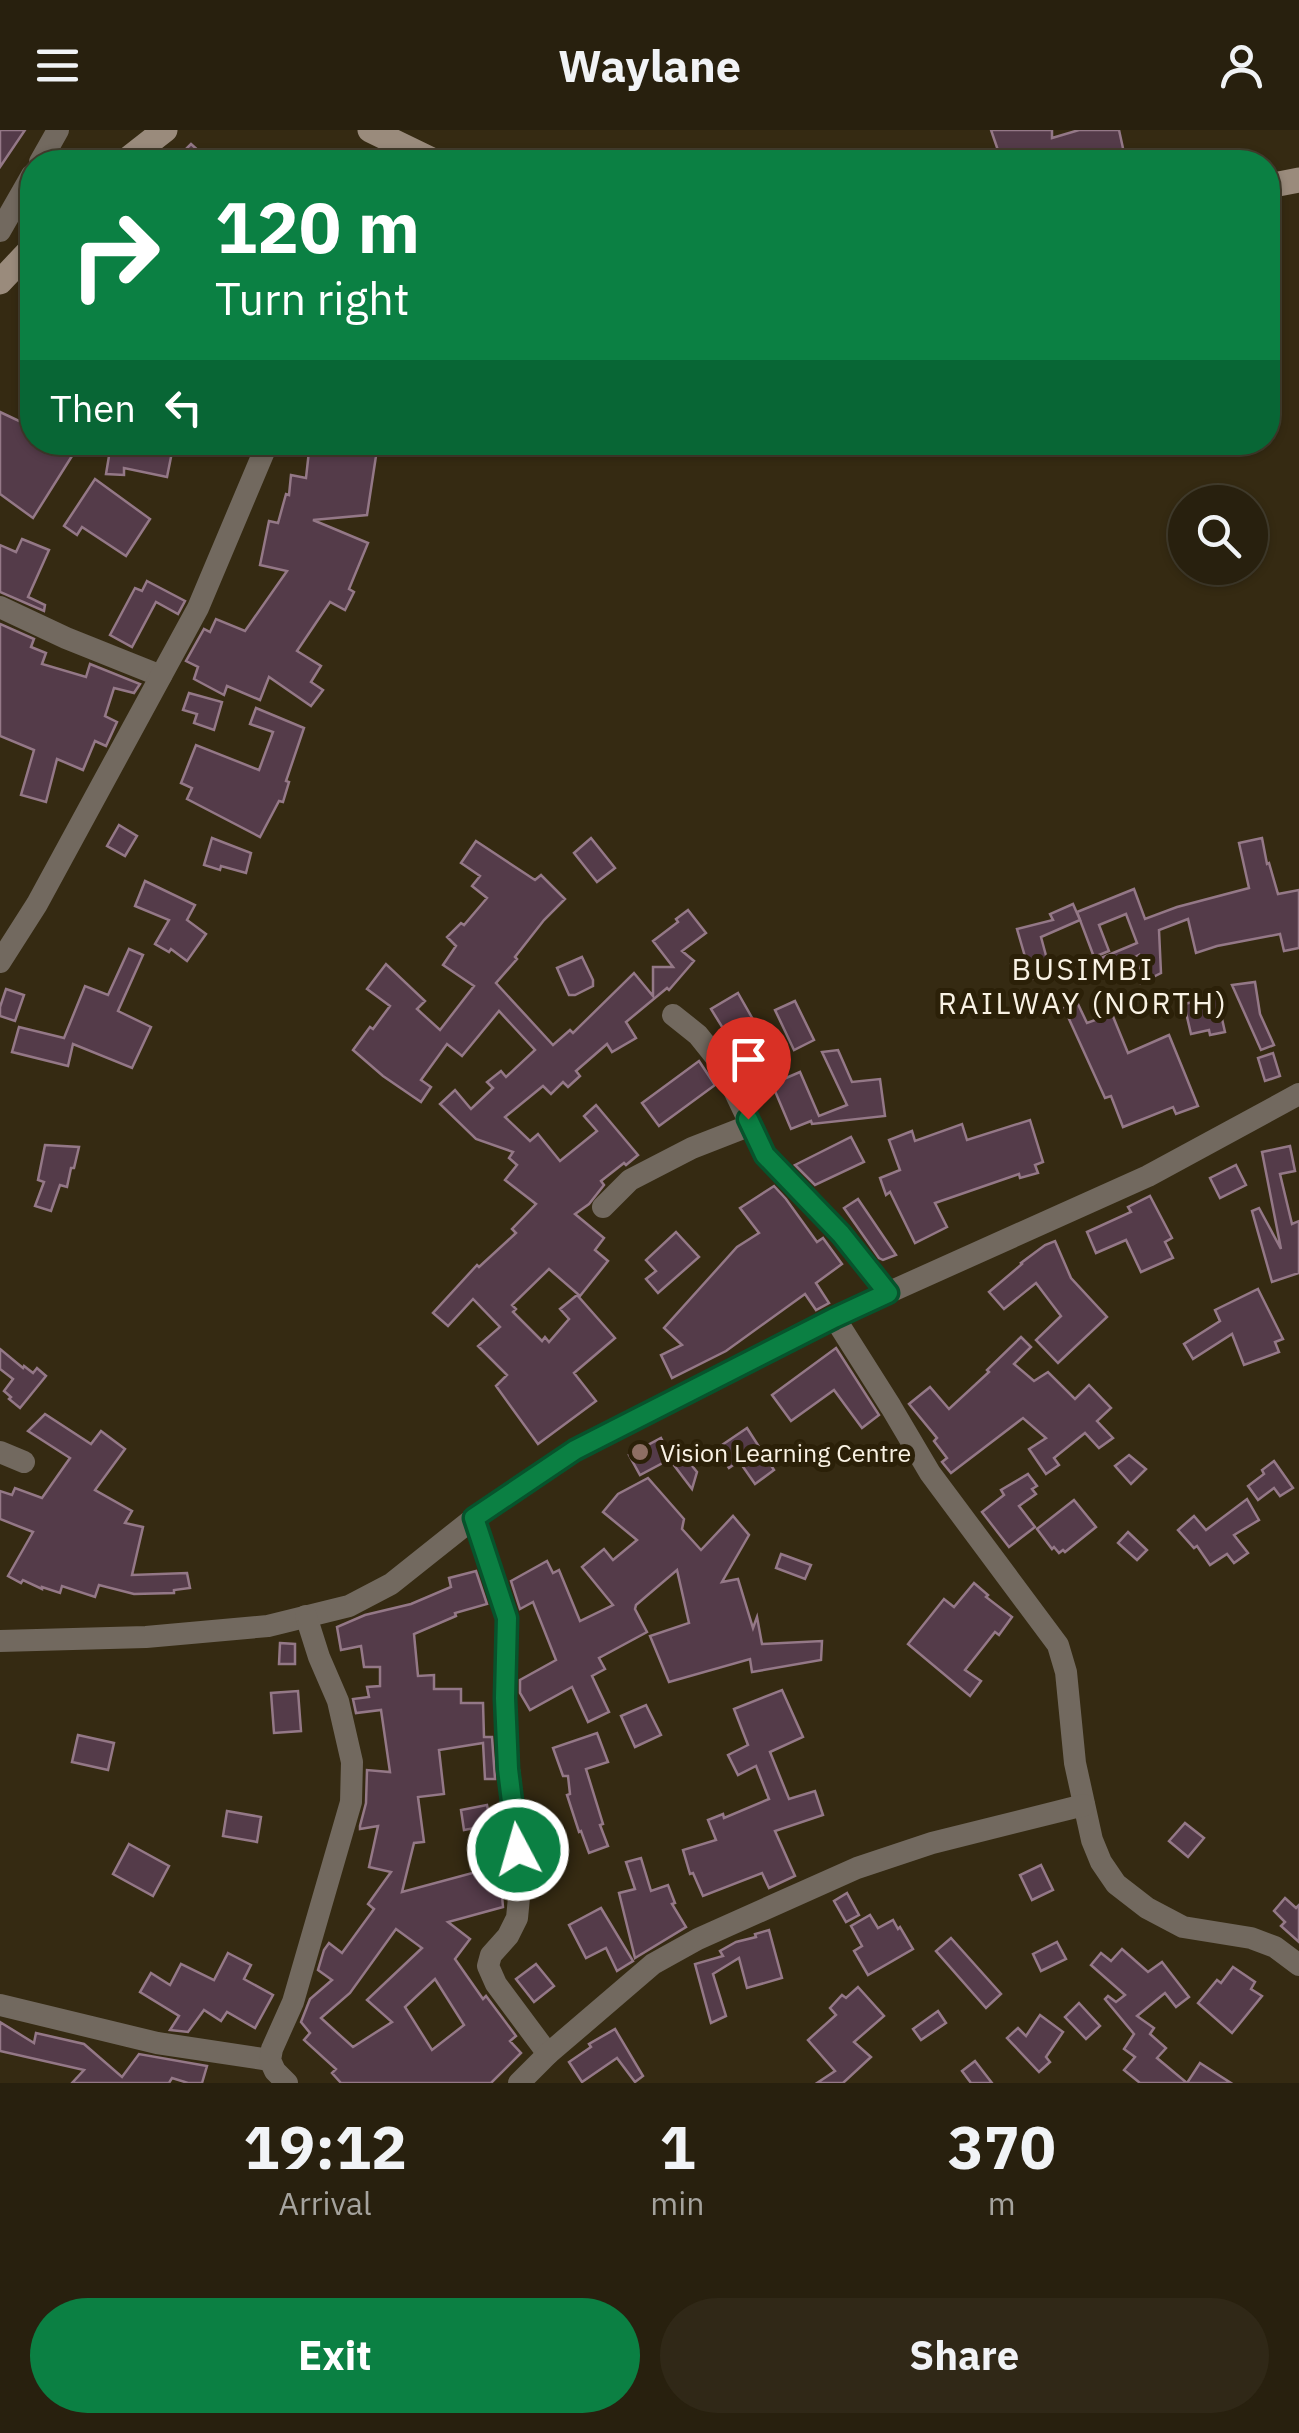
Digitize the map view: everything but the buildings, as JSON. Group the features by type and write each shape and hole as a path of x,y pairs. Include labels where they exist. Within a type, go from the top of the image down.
{"main road":[{"path":"139,150 164,130"},
{"path":"370,130 411,150"},
{"path":"0,282 20,261"}],"street":[{"path":"0,231 20,196"},
{"path":"0,962 38,904 198,608 263,455"},
{"path":"0,607 161,676"},
{"path":"673,1015 698,1034 722,1064 765,1155 841,1234 888,1293"},
{"path":"0,1641 146,1637 268,1626 349,1606 391,1584 474,1518 575,1450 834,1318 1148,1176 1299,1094"},
{"path":"603,1207 630,1180 692,1148 751,1125"},
{"path":"834,1318 892,1406 930,1474 1058,1644 1066,1672 1075,1763 1092,1840 1116,1884 1146,1908 1183,1927 1252,1938 1275,1947 1299,1965"},
{"path":"0,1452 24,1462"},
{"path":"474,1518 507,1618 508,1769 520,1877 516,1918 488,1966 496,1984 548,2054"},
{"path":"287,2083 270,2060 272,2049 293,2002 328,1888 350,1802 352,1762 338,1700 306,1616"},
{"path":"519,2083 653,1964 698,1939 856,1868 932,1843 1084,1805"},
{"path":"0,2004 157,2043 270,2060"}],"place":[{"name":"Vision Learning Centre","path":"640,1452"}],"district":[{"name":"BUSIMBI RAILWAY (NORTH)","path":"1083,985"}],"route":[{"path":"518,1850 508,1769 507,1618 474,1518 575,1450 888,1293 841,1234 765,1155 748,1119"}]}
